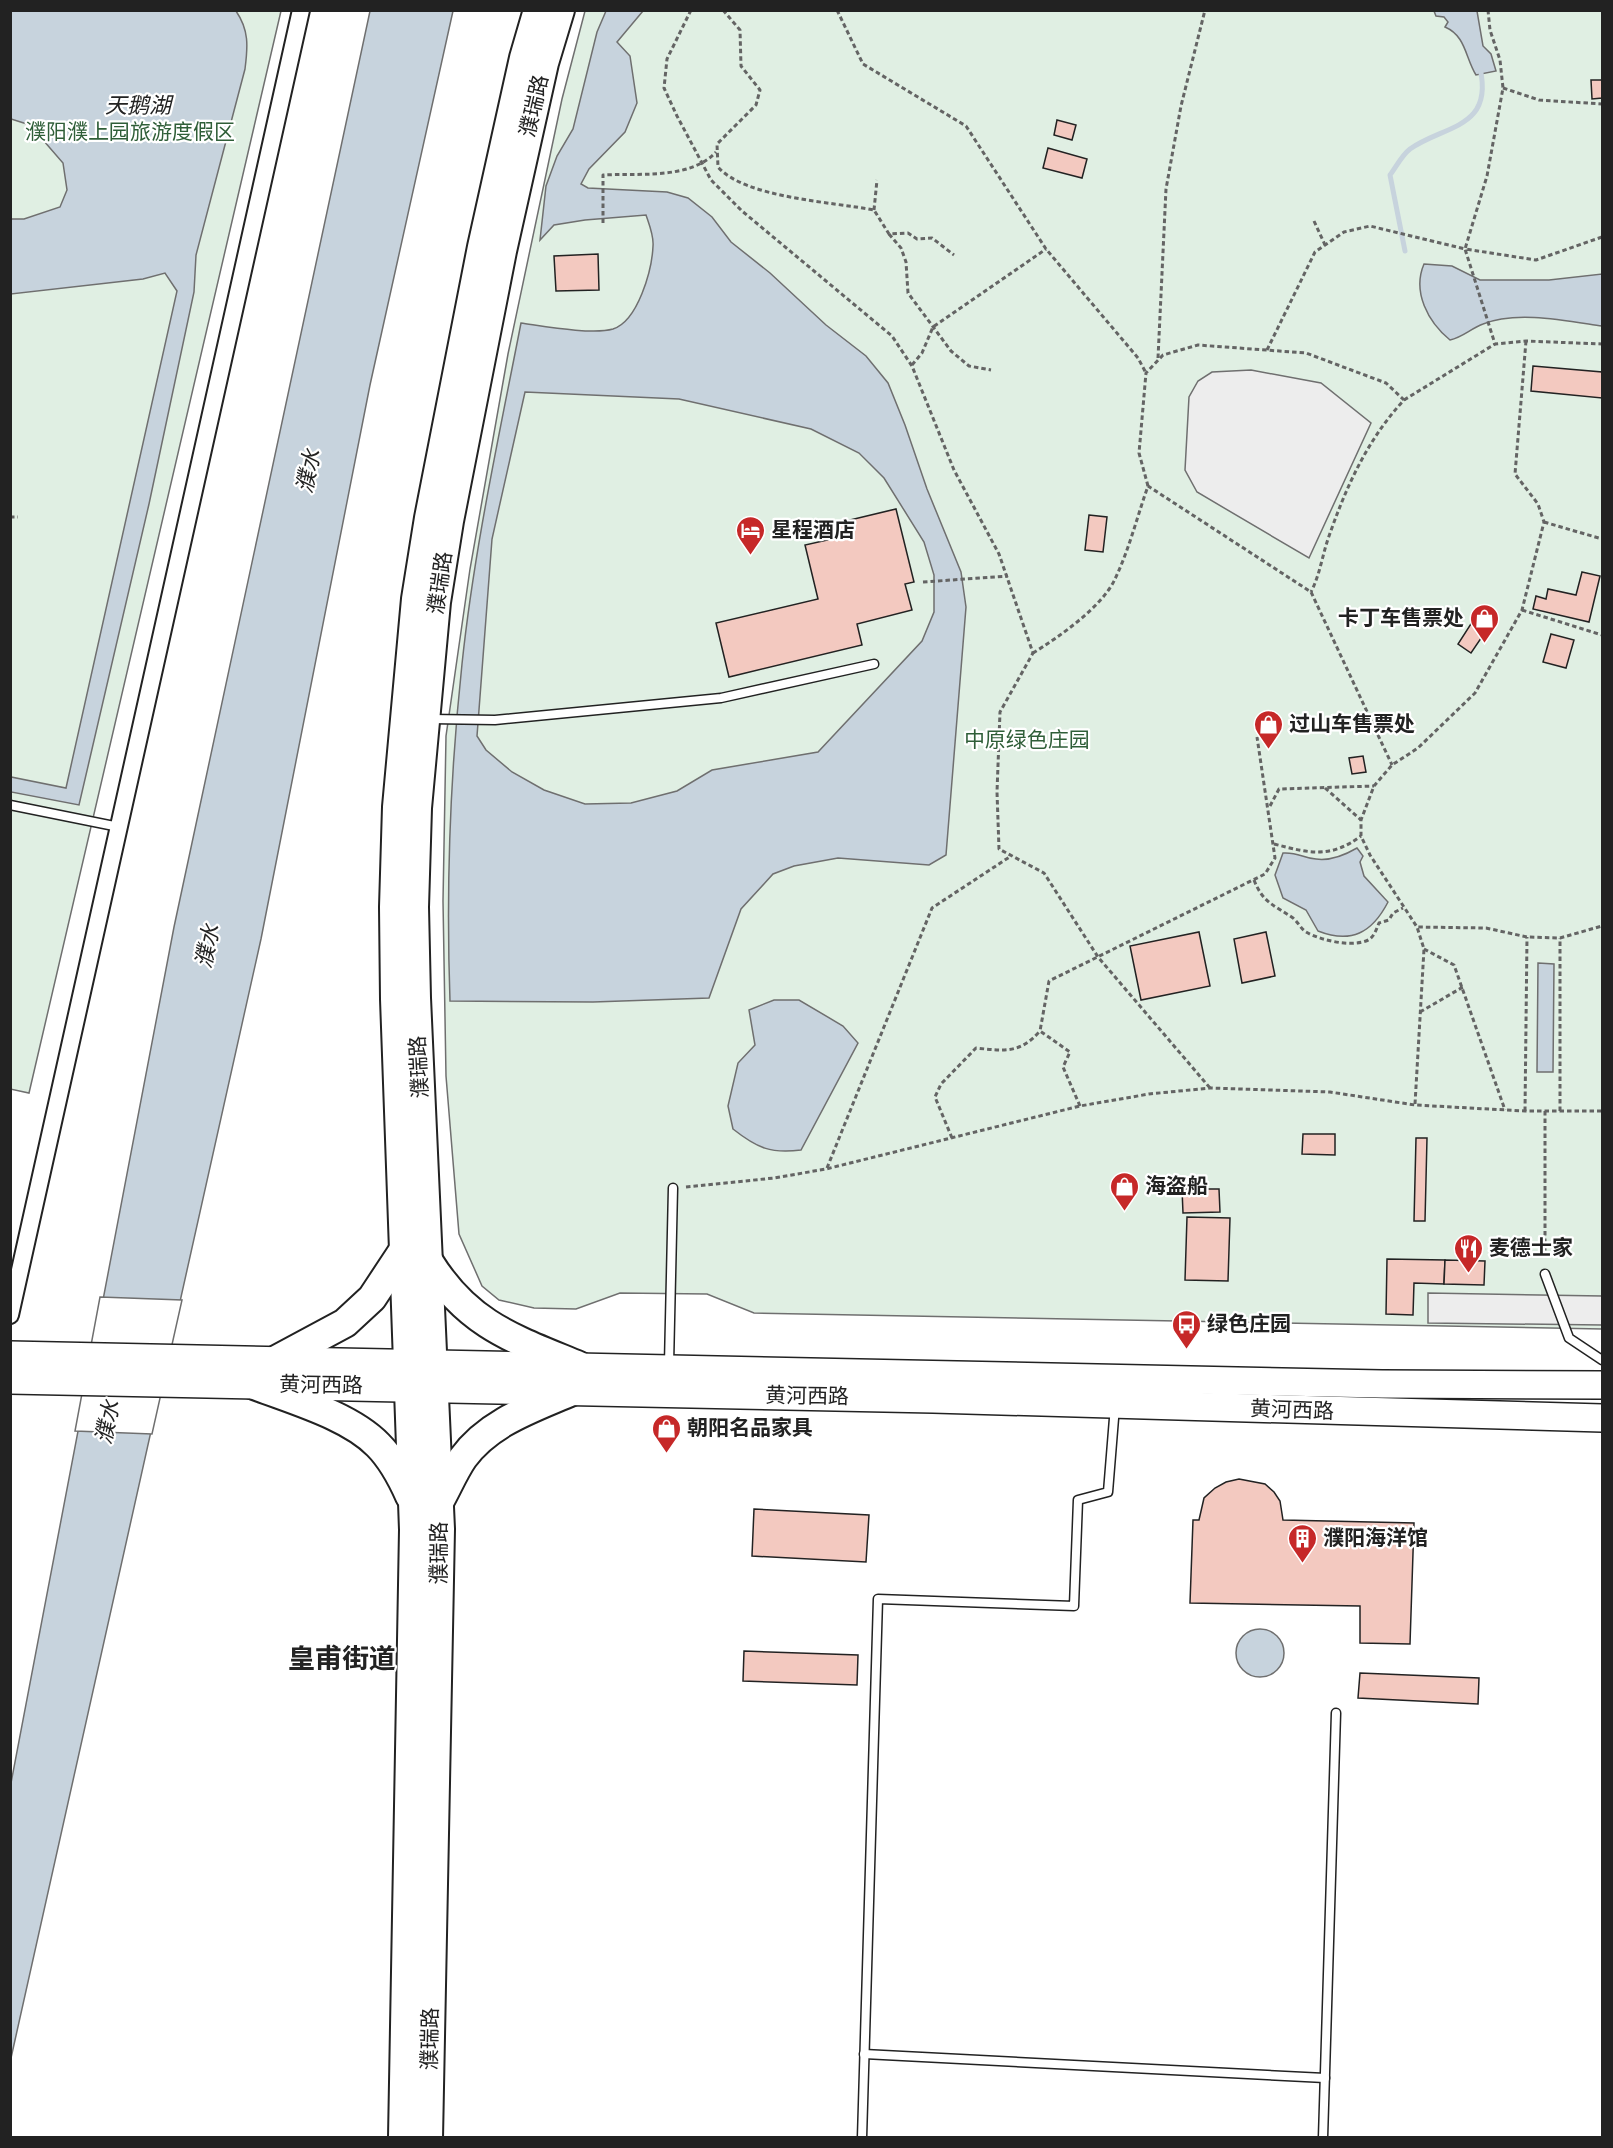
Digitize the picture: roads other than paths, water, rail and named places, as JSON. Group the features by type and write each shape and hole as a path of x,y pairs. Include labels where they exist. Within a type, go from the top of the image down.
{"highway":[{"name":"濮瑞路","path":"417,1255 394,907 397,807 414,623 429,518 451,398 506,137 538,10"},
{"name":"濮瑞路","path":"428,2138 426,1502 417,1255 414,907 417,808 438,590 471,402 528,130 560,10"},
{"path":"252,1384 354,1427 377,1444 426,1502 486,1433 576,1378 488,1325 463,1307 417,1255 345,1323 278,1359"},
{"name":"濮瑞路","path":"403,2138 426,1502"}],"main road":[{"name":"黄河西路","path":"10,1355 49,1368 189,1370 278,1359 421,1375"},
{"name":"黄河西路","path":"10,1380 49,1368"},
{"name":"黄河西路","path":"576,1378 669,1368 1382,1384 1602,1385"},
{"name":"黄河西路","path":"189,1370 252,1384 421,1375 576,1378 1115,1405 1602,1419"}],"street":[{"path":"10,1315 301,10"}],"lane":[{"path":"424,719 495,720 721,698 874,664"},
{"path":"10,804 119,827"},
{"path":"669,1368 673,1188"},
{"path":"1545,1274 1569,1338 1602,1360"},
{"path":"862,2138 878,1599 1074,1606 1078,1500 1108,1491 1115,1405"},
{"path":"1323,2138 1336,1713"},
{"path":"864,2054 1325,2078"}],"water":[{"name":"天鹅湖","path":"11,10 236,11 246,38 245,69 196,255 194,292 149,504 79,805 11,792 11,777 66,788 177,291 165,273 143,279 11,294 11,219 24,219 60,207 67,190 63,163 30,125 11,119"},
{"name":"濮水","path":"370,11 453,11 370,385 261,939 11,2058 11,1783 174,927"},
{"path":"606,11 643,11 617,42 630,56 637,103 625,132 589,169 581,184 588,188 667,192 688,198 712,217 731,242 770,273 826,325 866,356 888,383 927,489 961,572 966,607 946,855 929,865 838,858 794,866 773,874 741,909 709,998 593,1002 450,1001 448,917 450,832 454,748 462,664 480,536 521,323 580,331 613,329 630,316 636,306 642,294 652,256 653,238 646,215 554,225 540,240 546,186 557,156 573,129 597,32","holes":["525,392 679,399 811,429 859,453 884,478 924,542 934,575 934,612 922,641 818,752 712,770 677,791 631,803 585,804 544,790 512,772 486,750 477,736 492,539"]},
{"path":"1434,11 1477,11 1483,46 1491,54 1496,71 1476,75 1461,41 1445,27 1448,22 1444,17 1436,16"},
{"path":"1424,264 1452,266 1480,280 1549,280 1602,274 1602,326 1558,319 1511,318 1483,324 1450,340 1435,324 1424,306 1420,285"},
{"path":"1357,848 1363,856 1360,862 1364,876 1388,902 1375,921 1359,933 1341,936 1318,931 1306,910 1283,898 1275,875 1283,853 1327,859"},
{"path":"1538,963 1554,964 1553,1072 1537,1072"},
{"path":"774,1000 799,1000 843,1026 858,1043 801,1150 773,1150 750,1141 733,1129 728,1106 738,1063 755,1045 749,1010"},
{"path":"1260,1629 1277,1636 1284,1653 1277,1670 1260,1677 1243,1670 1236,1653 1243,1636"}],"waterway":[{"path":"1405,251 1390,175 1410,149 1451,129 1473,114 1480,103 1482,88 1480,68"}],"place":[{"name":"星程酒店","path":"750,556"},
{"name":"卡丁车售票处","path":"1485,644"},
{"name":"过山车售票处","path":"1268,750"},
{"name":"海盗船","path":"1124,1212"},
{"name":"麦德士家","path":"1468,1274"},
{"name":"绿色庄园","path":"1186,1350"},
{"name":"朝阳名品家具","path":"666,1454"},
{"name":"濮阳海洋馆","path":"1302,1564"}],"district":[{"name":"皇甫街道","path":"342,1659"}],"park label":[{"name":"濮阳濮上园旅游度假区","path":"130,132"},
{"name":"中原绿色庄园","path":"1027,740"}]}
